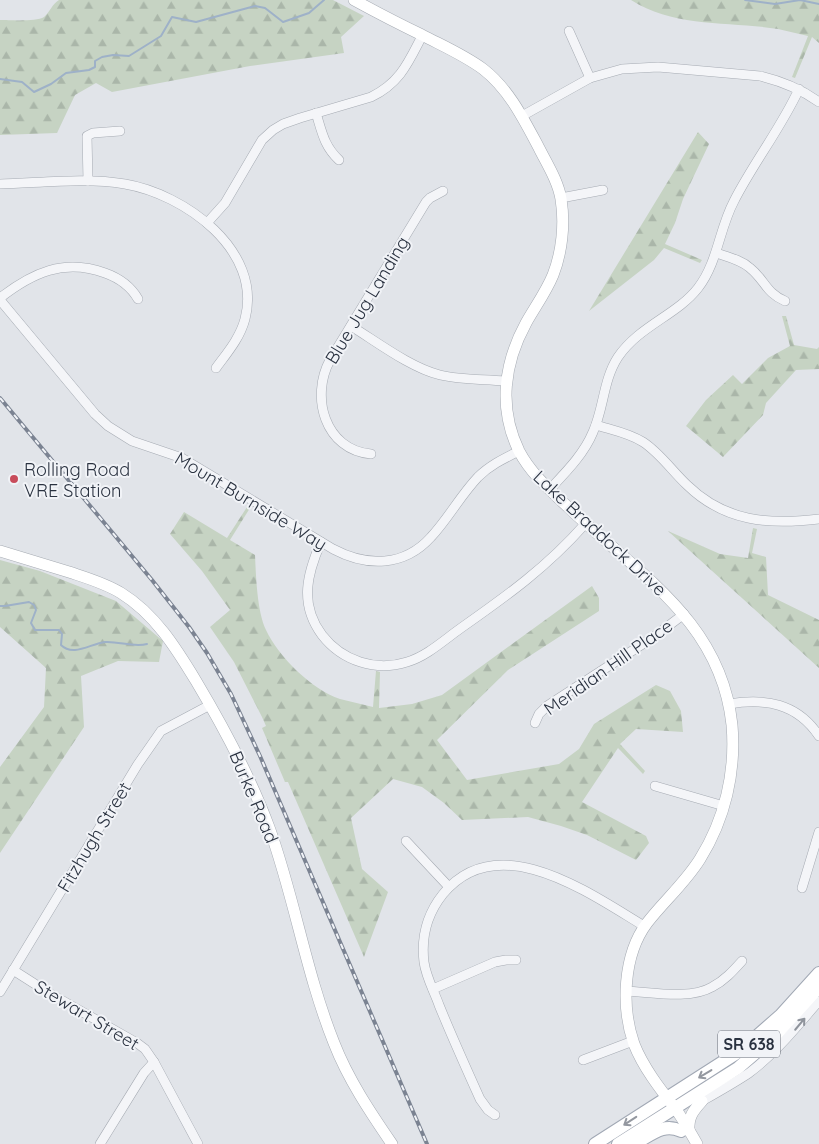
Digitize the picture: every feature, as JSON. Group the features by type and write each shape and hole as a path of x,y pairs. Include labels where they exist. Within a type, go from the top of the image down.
{"main road":[{"name":"SR 638","path":"595,1144 726,1061 757,1038 819,973"},
{"name":"SR 638","path":"618,1144 734,1071 763,1048 788,1023 819,987"},
{"path":"634,1144 663,1128 685,1131"}],"street":[{"name":"Lake Braddock Drive","path":"354,0 458,53 487,72 507,94 522,116 549,167 561,198 562,234 557,262 548,287 519,337 506,381 510,419 519,451 538,478 586,524 663,592 684,614 698,633 718,669 729,704 732,739 729,786 715,832 698,862 684,881 644,926 631,960 626,991 628,1021 633,1041 642,1060 666,1098"},
{"path":"569,31 590,78"},
{"path":"207,223 225,203 262,140 283,124 370,97 389,86 405,68 422,36"},
{"path":"522,116 590,78 622,69 658,67 760,76 799,89 819,102"},
{"path":"550,489 584,448 596,425 609,376 619,356 633,340 696,290 711,268 733,203 799,89"},
{"path":"316,113 326,143 331,152 340,160"},
{"path":"88,181 86,136 93,133 120,132"},
{"path":"0,184 88,181 124,183 153,191 182,205 207,223 226,244 238,262 244,277 247,294 247,307 241,330 216,368"},
{"path":"561,198 603,190"},
{"name":"Blue Jug Landing","path":"371,454 352,450 342,443 330,428 322,410 320,396 323,377 330,360 426,202 443,191"},
{"path":"716,253 739,261 750,268 775,297 785,301"},
{"path":"0,299 16,286 34,276 69,267 88,268 109,275 127,285 133,290 138,299"},
{"name":"Mount Burnside Way","path":"0,299 95,414 108,426 132,441 182,458 346,556 364,561 387,561 403,557 414,551 431,538 469,486 496,463 519,451"},
{"path":"351,326 429,372 450,377 506,381"},
{"path":"596,425 642,442 652,449 692,490 726,511 753,520 773,522 819,519"},
{"path":"322,542 311,567 308,586 309,606 317,626 330,643 347,656 367,664 389,666 422,656 546,564 586,524"},
{"name":"Burke Road","path":"0,551 96,581 120,592 134,602 157,624 169,639 210,706 242,766 269,826 309,970 334,1045 357,1090 392,1144"},
{"name":"Meridian Hill Place","path":"535,723 539,714 547,706 655,636 684,614"},
{"path":"729,704 759,701 777,704 803,718 819,736"},
{"name":"Fitzhugh Street","path":"0,992 158,734 210,706"},
{"path":"656,786 724,806"},
{"path":"802,888 819,832"},
{"path":"406,841 449,887"},
{"path":"496,1115 488,1110 480,1099 424,964 424,936 432,911 449,887 465,876 485,868 506,864 525,866 586,892 644,926"},
{"path":"433,988 495,962 516,960"},
{"path":"626,991 685,994 699,992 719,983 742,961"},
{"name":"Stewart Street","path":"13,970 35,985 137,1043 145,1050 154,1062 198,1144"},
{"path":"672,1110 702,1101 734,1082 763,1061 790,1035 819,1001"},
{"path":"584,1060 633,1041"},
{"path":"100,1144 144,1073 154,1062"},
{"path":"666,1098 685,1131 697,1144"},
{"path":"688,1144 685,1131 688,1120 702,1101"}],"green space":[{"path":"59,0 333,0 364,16 341,37 344,53 250,66 112,92 96,83 75,95 57,133 0,135 0,20 40,19"},
{"path":"631,0 819,0 819,43 812,37 795,78 792,77 808,36 778,29 684,19 648,9"},
{"path":"698,132 709,144 683,199 665,244 702,260 700,263 664,248 654,260 589,311"},
{"path":"782,316 786,316 794,345 817,349 819,347 819,369 796,370 766,403 763,415 723,457 686,426 706,400 733,375 742,384 768,358 790,346"},
{"path":"247,507 250,508 230,540 255,555 261,613 271,640 287,661 318,688 340,699 373,707 376,671 380,672 379,708 412,704 442,695 592,586 599,598 599,611 508,670 437,740 467,780 559,764 579,749 594,724 656,685 670,691 681,711 683,732 636,729 620,744 645,771 643,774 618,748 582,802 646,836 649,843 636,860 587,835 528,817 462,820 444,803 422,787 393,779 351,818 362,869 388,892 364,957 288,782 285,782 262,728 266,726 262,717 234,662 210,627 230,610 202,571 170,534 184,512 227,538"},
{"path":"753,528 757,529 752,553 766,557 768,595 819,620 819,668 668,531 720,554 748,558"},
{"path":"0,560 40,571 116,601 163,641 159,662 118,661 81,676 84,727 0,853 0,767 44,707 46,668 0,627"}],"waterway":[{"path":"0,79 22,82 34,92 51,84 66,73 89,70 95,67 95,61 102,57 113,55 129,56 161,36 172,17 196,22 255,6 265,8 283,22 309,13 324,0"},
{"path":"745,0 775,4 800,0 819,4"},
{"path":"0,606 29,602 34,605 36,610 31,623 35,630 59,630 62,634 61,645 71,650 82,649 105,642 147,644"}],"railway":[{"path":"0,398 189,627 231,694 260,756 427,1144"}],"place":[{"name":"Rolling Road VRE Station","path":"14,479"}]}
